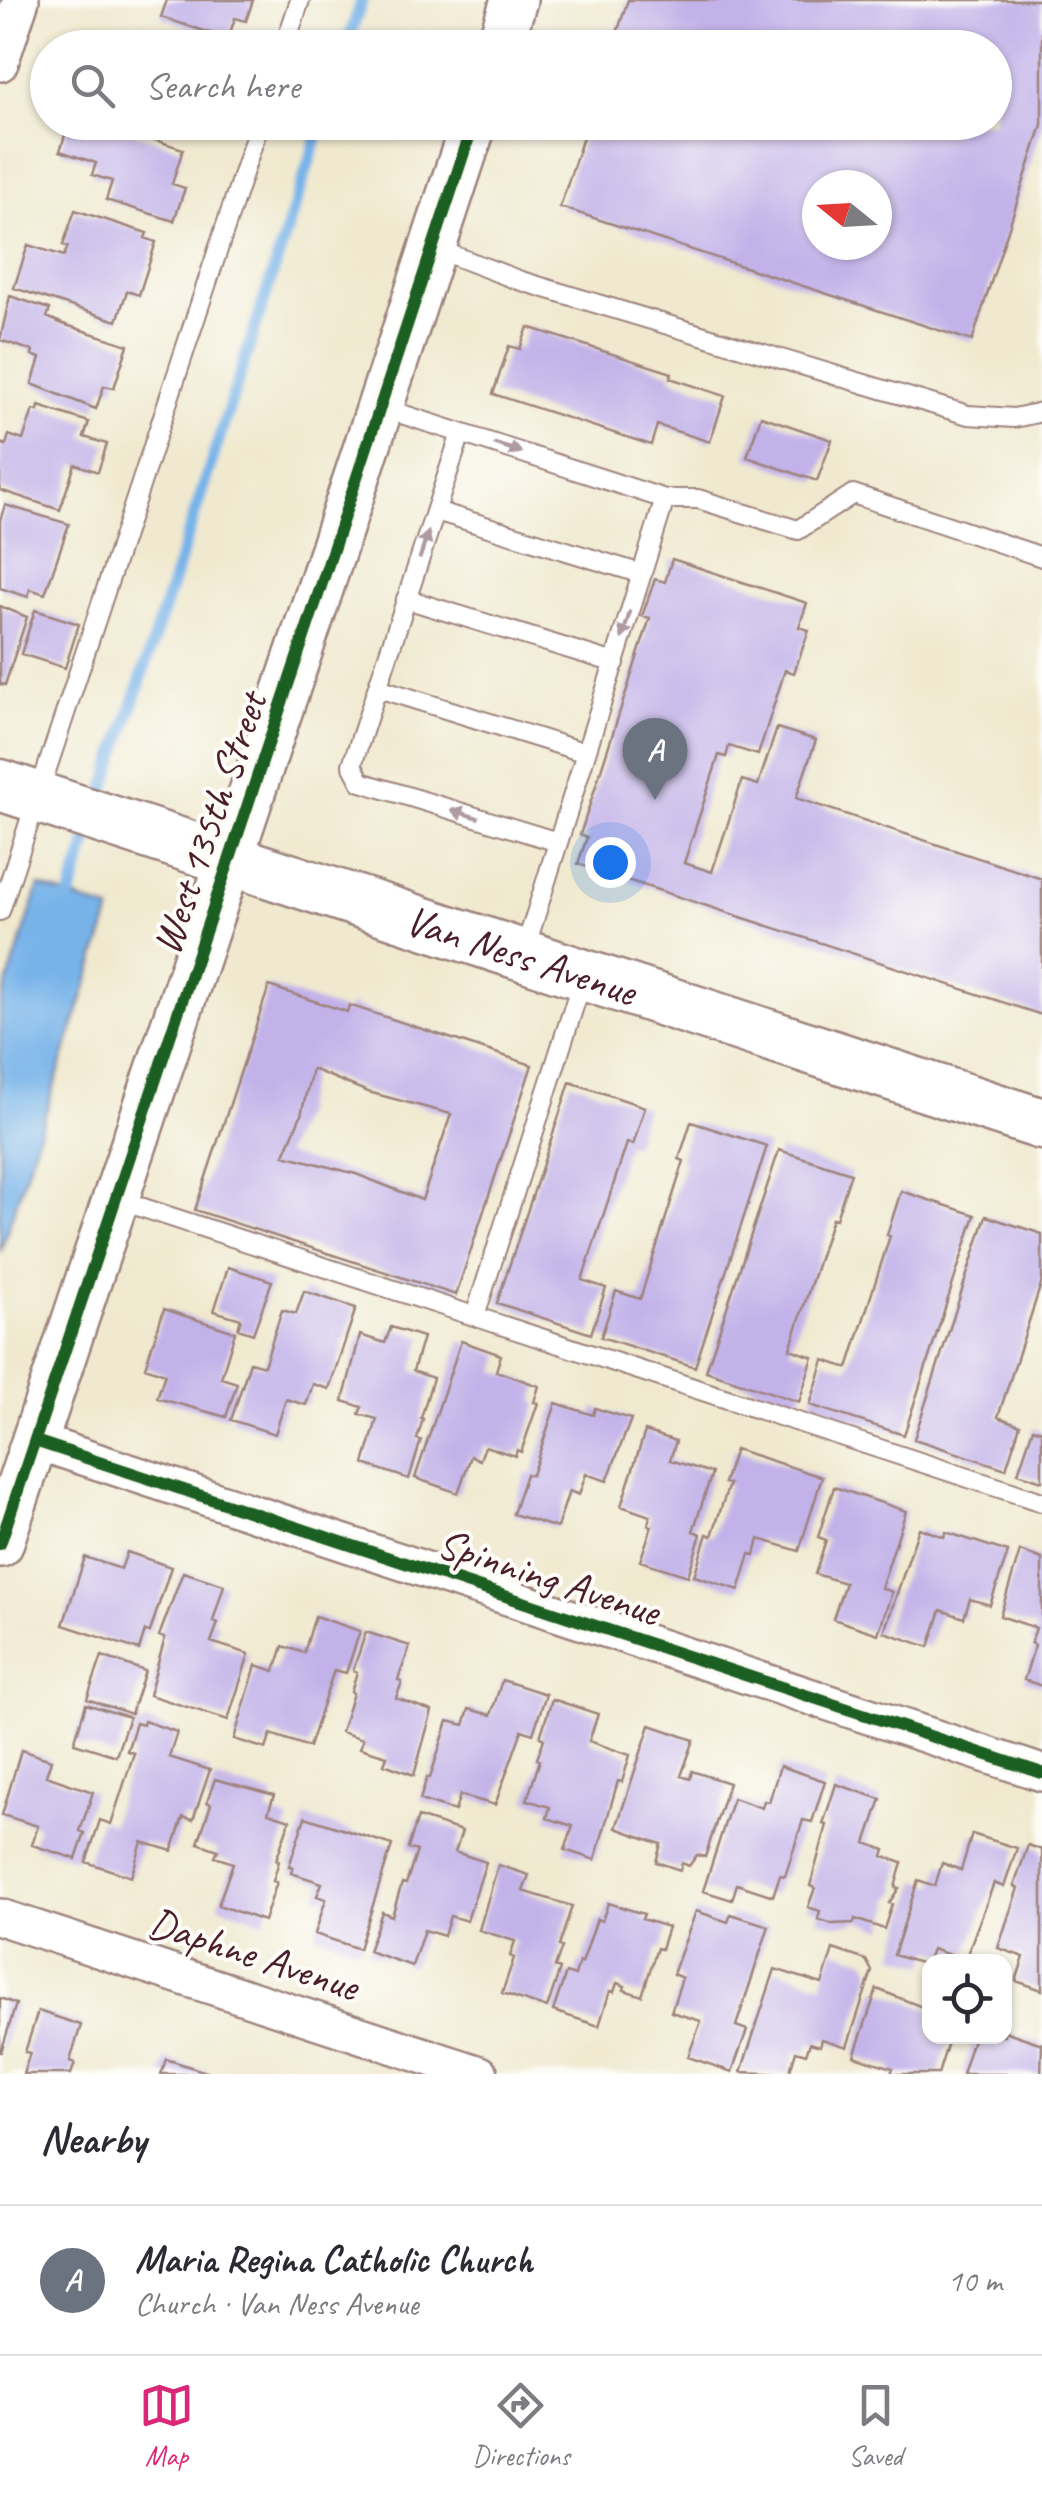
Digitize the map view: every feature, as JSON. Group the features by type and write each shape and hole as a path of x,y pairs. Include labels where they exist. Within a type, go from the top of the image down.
{"main road":[{"name":"Van Ness Avenue","path":"35,796 1042,1124"}],"street":[{"path":"0,63 20,0"},
{"path":"505,30 514,0"},
{"name":"West 135th Street","path":"0,1544 228,859 321,594 468,140"},
{"name":"Spinning Avenue","path":"35,1441 1042,1773"},
{"name":"Daphne Avenue","path":"0,1917 480,2074"}],"lane":[{"path":"290,30 300,0"},
{"path":"0,910 254,140"},
{"path":"433,248 518,280 968,415 1014,418 1042,412"},
{"path":"382,407 665,499 698,500 798,530 853,494 1042,557"},
{"path":"461,432 352,765 361,782 558,842"},
{"path":"523,955 665,499"},
{"path":"436,511 642,574"},
{"path":"406,599 615,663"},
{"path":"378,688 586,754"},
{"path":"475,1316 584,975"},
{"path":"115,1198 1042,1502"}],"water":[{"path":"39,886 111,911 0,1253 0,1006"}],"building":[{"path":"167,0 253,0 246,21 235,18 231,30 201,30 161,17"},
{"path":"628,0 1042,0 1042,125 972,341 560,207 582,140 1012,140 1012,30 618,30"},
{"path":"63,140 155,140 183,149 172,184 185,188 174,221 106,200 112,181 92,175 96,163 60,151"},
{"path":"75,210 147,233 145,238 156,242 139,295 127,291 117,321 14,288 28,245 64,256 68,246 63,245"},
{"path":"10,296 50,309 47,317 63,324 128,345 114,388 104,386 96,409 32,384 40,358 32,355 33,351 0,340"},
{"path":"528,327 672,373 670,378 725,396 710,442 657,425 651,445 493,394 509,346 520,349"},
{"path":"39,406 89,422 84,437 107,444 98,472 75,464 60,510 0,490 0,443 6,445 9,435 23,440 33,410 38,411"},
{"path":"761,416 832,440 817,481 747,457"},
{"path":"5,505 69,524 45,594 30,589 28,597 0,588 0,520"},
{"path":"672,559 807,603 799,627 809,630 794,673 785,670 758,755 729,746 726,757 719,755 684,863 712,872 742,780 758,785 777,728 816,740 796,798 1042,879 1042,1015 578,864 587,837 580,835 650,618 642,616 655,579 665,582"},
{"path":"0,606 27,617 5,685 0,684"},
{"path":"35,610 79,624 65,668 21,654"},
{"path":"269,986 347,1012 349,1005 532,1065 456,1295 195,1210","holes":["312,1069 368,1092 451,1114 422,1200 356,1174 284,1155 301,1115"]},
{"path":"570,1082 645,1107 633,1145 627,1143 582,1280 606,1288 591,1334 497,1303"},
{"path":"691,1122 767,1146 695,1367 601,1337 616,1291 640,1299 684,1161 679,1159"},
{"path":"779,1150 851,1173 836,1219 832,1218 790,1349 813,1357 799,1402 706,1371"},
{"path":"901,1191 975,1215 904,1435 810,1405 824,1360 848,1368"},
{"path":"986,1216 1042,1234 1042,1281 998,1417 1020,1425 1006,1469 914,1439"},
{"path":"228,1267 272,1281 253,1334 238,1329 241,1319 214,1311"},
{"path":"304,1291 356,1308 329,1389 313,1384 306,1405 286,1399 275,1434 231,1420 250,1362 264,1366 282,1310 296,1314"},
{"path":"164,1309 235,1332 221,1378 237,1383 226,1417 157,1398 165,1374 145,1367"},
{"path":"391,1327 423,1337 413,1371 433,1378 409,1479 364,1464 377,1419 359,1414 362,1407 343,1401 360,1335 385,1343"},
{"path":"461,1341 501,1355 496,1371 539,1386 534,1402 538,1403 521,1452 517,1450 515,1456 485,1446 480,1460 471,1456 458,1493 415,1478"},
{"path":"556,1403 593,1415 595,1408 631,1419 607,1481 586,1474 579,1495 569,1491 557,1528 513,1514 526,1474 532,1475"},
{"path":"1033,1428 1042,1431 1042,1481 1018,1473"},
{"path":"645,1431 676,1441 670,1460 712,1473 693,1531 701,1534 688,1576 640,1561 652,1526 648,1525 650,1516 621,1506"},
{"path":"735,1449 822,1477 799,1551 759,1539 739,1590 694,1576 729,1484 724,1483"},
{"path":"834,1487 906,1511 881,1588 892,1592 878,1634 833,1619 845,1583 815,1574 826,1540 818,1537"},
{"path":"919,1528 944,1537 946,1532 1008,1552 990,1605 970,1599 964,1618 941,1610 929,1647 884,1632"},
{"path":"1020,1551 1042,1559 1042,1686 1024,1680 1036,1628 1000,1616"},
{"path":"127,1552 171,1567 150,1632 145,1631 139,1650 63,1625 85,1557 121,1569"},
{"path":"183,1572 224,1585 211,1642 249,1654 228,1720 149,1695 165,1638 159,1636"},
{"path":"315,1616 360,1631 346,1673 334,1670 309,1747 271,1734 266,1749 234,1739 256,1665 275,1671 283,1646 304,1653"},
{"path":"366,1632 410,1646 396,1698 432,1711 414,1775 384,1764 387,1756 360,1748 363,1739 341,1732 353,1693 357,1672 353,1670"},
{"path":"102,1656 145,1671 131,1714 87,1699"},
{"path":"502,1680 546,1694 533,1734 522,1730 495,1805 460,1795 455,1811 420,1800 448,1721 464,1725 469,1709 491,1715"},
{"path":"552,1699 598,1714 589,1741 630,1755 622,1782 618,1781 595,1860 565,1850 573,1826 547,1818 550,1807 527,1800 540,1760 537,1759 544,1739 540,1737"},
{"path":"86,1704 129,1717 116,1756 74,1743"},
{"path":"144,1721 177,1732 169,1757 210,1770 193,1820 183,1817 172,1851 142,1842 131,1877 86,1862 100,1820 111,1824 134,1753 127,1751 136,1723 143,1725"},
{"path":"650,1725 694,1740 681,1776 690,1779 692,1771 729,1783 705,1857 697,1855 689,1866 682,1863 680,1870 656,1862 661,1844 616,1828"},
{"path":"21,1750 51,1760 46,1776 93,1792 80,1831 85,1833 76,1859 32,1845 38,1826 2,1815"},
{"path":"780,1766 825,1781 812,1822 803,1820 785,1876 780,1875 773,1896 737,1884 732,1900 703,1891 733,1798 762,1808 764,1801 769,1802"},
{"path":"215,1779 274,1795 268,1813 290,1820 276,1860 279,1861 273,1881 277,1882 264,1921 218,1905 233,1863 215,1857 218,1850 198,1843"},
{"path":"836,1784 881,1799 866,1843 885,1850 883,1856 902,1863 895,1887 899,1888 889,1903 892,1904 884,1929 855,1919 854,1923 832,1924 818,1919 820,1911 808,1907 827,1825 823,1824"},
{"path":"305,1817 392,1845 359,1949 315,1934 326,1899 317,1896 322,1883 291,1873 293,1867 289,1866"},
{"path":"418,1817 462,1831 455,1852 486,1862 467,1921 450,1916 444,1936 424,1930 412,1966 368,1951 382,1912 392,1916 402,1883 406,1884 417,1851 408,1848"},
{"path":"972,1834 1017,1848 1004,1887 994,1883 967,1954 932,1949 930,1954 922,1954 922,1964 894,1955 918,1880 935,1886 942,1863 961,1870"},
{"path":"1028,1845 1042,1850 1042,1990 1016,1981 1024,1957 998,1948"},
{"path":"498,1865 529,1875 523,1891 572,1906 555,1967 560,1969 547,2008 502,1993 514,1958 510,1956 515,1941 479,1930"},
{"path":"608,1903 644,1914 642,1919 668,1927 642,1996 617,1983 614,1992 610,1991 599,2026 553,2011 566,1973 575,1976 597,1919 602,1921"},
{"path":"696,1911 728,1922 731,1914 769,1926 736,2026 747,2030 732,2072 688,2057 701,2021 671,2012 682,1978 673,1974"},
{"path":"833,1949 866,1960 872,1971 847,2047 822,2039 820,2046 810,2043 806,2054 796,2051 789,2074 741,2072 775,1969 822,1984"},
{"path":"877,1989 922,2007 922,2044 947,2044 938,2074 891,2074 893,2068 854,2056"},
{"path":"0,1998 16,2004 1,2052 0,2052"},
{"path":"38,2011 81,2025 70,2061 75,2063 71,2074 23,2074 30,2053 25,2052"},
{"path":"1012,2034 1042,2044 1041,2074 962,2074 971,2044 1012,2044"},
{"path":"166,2059 209,2073 209,2074 161,2074"}],"waterway":[{"path":"352,30 362,0"},
{"path":"100,805 316,140"},
{"path":"66,909 93,824"}],"cycle path":[{"path":"0,1544 468,140"},
{"path":"35,1441 1042,1773"}],"place":[{"name":"Maria Regina Catholic Church","path":"655,800"}]}
